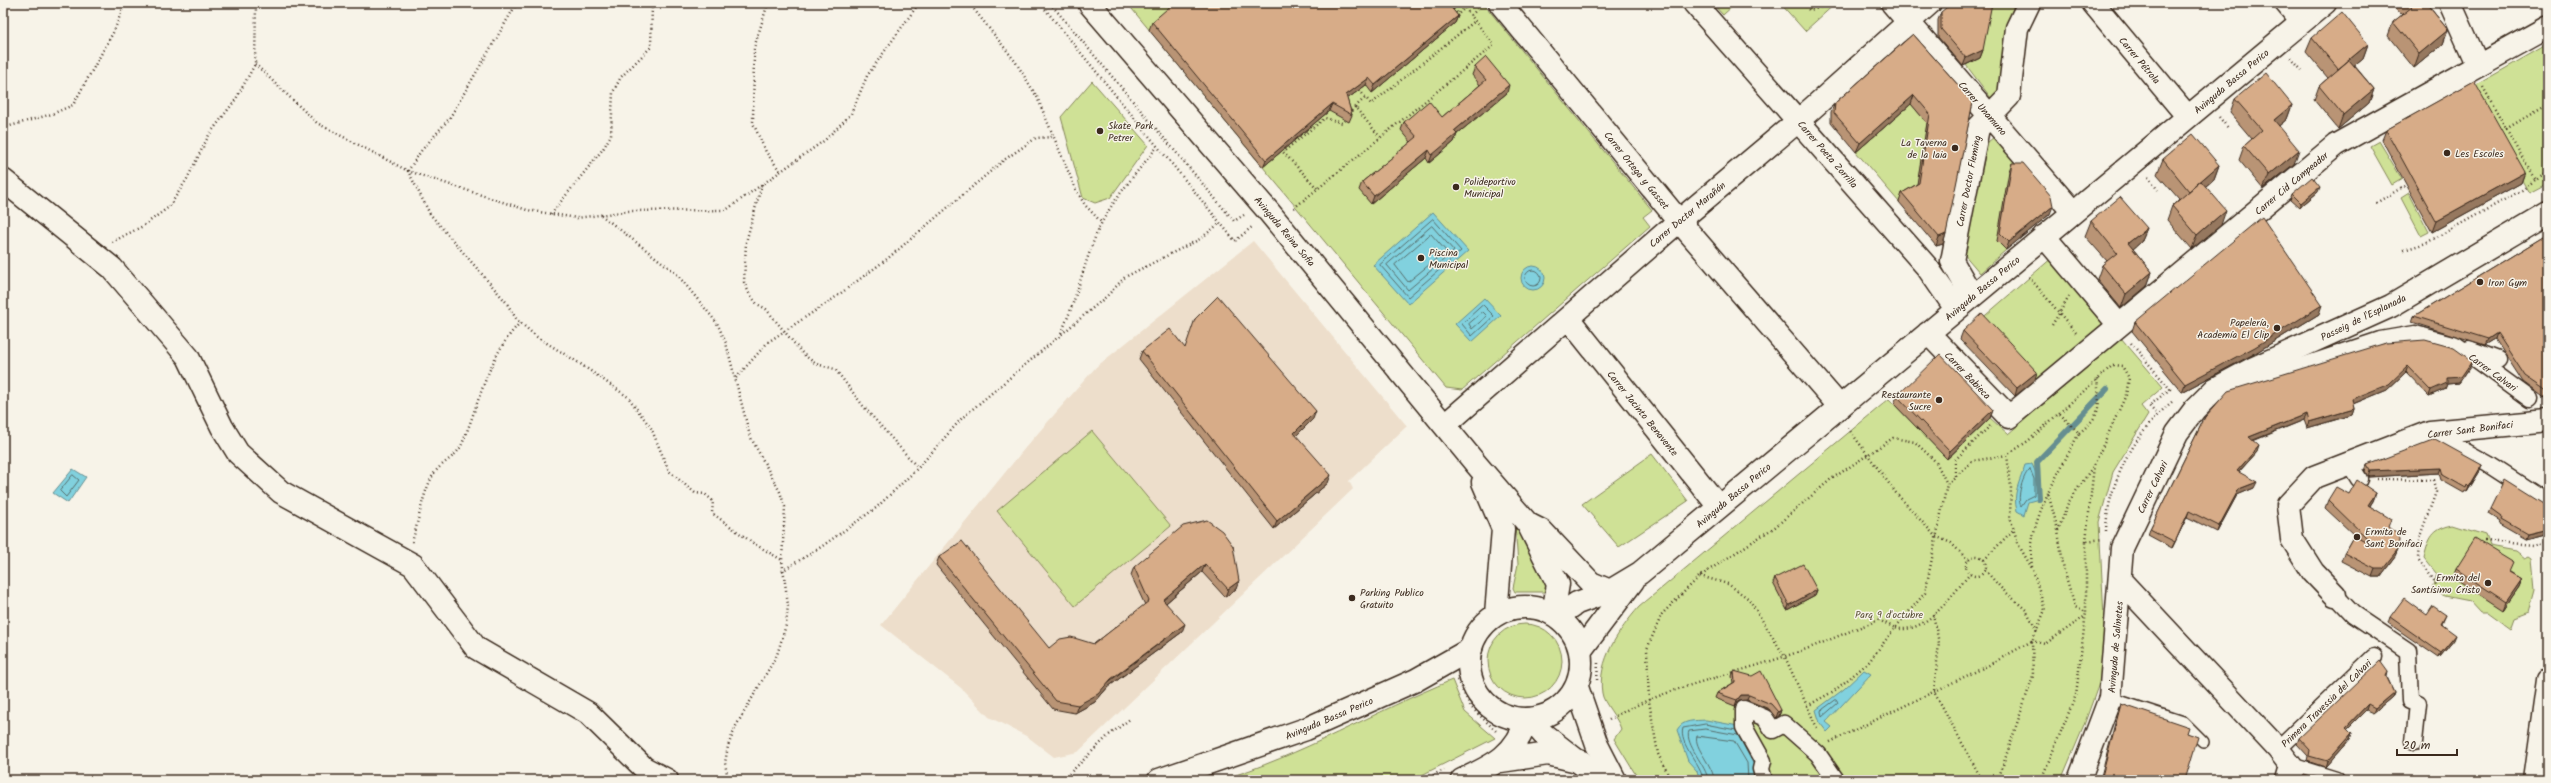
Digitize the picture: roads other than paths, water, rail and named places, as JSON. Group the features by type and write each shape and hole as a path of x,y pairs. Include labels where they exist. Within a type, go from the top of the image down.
{"street":[{"name":"Avinguda Reina Sofia","path":"1089,3 1258,213 1445,425 1476,464 1528,524 1558,584 1556,615"},
{"name":"Carrer Poeta Zorrilla","path":"1694,3 1927,268 1964,303"},
{"name":"Carrer Unamuno","path":"1892,3 2073,212"},
{"name":"Carrer Doctor Marañón","path":"1445,425 1679,221 1798,121 1930,3"},
{"name":"Carrer Doctor Fleming","path":"1952,261 1978,128 2008,96 2017,28 2029,3"},
{"name":"Carrer Pétrola","path":"2093,3 2188,117"},
{"path":"2286,3 2302,22"},
{"name":"Avinguda Bassa Perico","path":"1556,615 1577,603 1610,591 1640,573 1719,507 1846,414 1928,333 2325,3"},
{"path":"2450,3 2484,75"},
{"name":"Carrer Ortega y Gasset","path":"1492,4 1846,414"},
{"name":"Carrer Cid Campeador","path":"2002,419 2124,332 2336,145 2484,75 2548,27"},
{"path":"3,180 112,268 188,356 222,427 238,453 281,492 413,565 476,648 588,713 644,768 667,780"},
{"name":"Passeig de l'Esplanada","path":"2216,389 2254,368 2391,306 2548,213"},
{"path":"2044,236 2124,332"},
{"path":"1927,268 1952,261 1964,303"},
{"name":"Carrer Jacinto Benavente","path":"1568,318 1719,507"},
{"name":"Carrer Babieca","path":"1928,333 2002,419"},
{"name":"Carrer Calvari","path":"2120,580 2119,566 2122,548 2178,433 2195,409 2216,389 2305,365 2380,340 2415,334 2456,345 2498,360"},
{"name":"Carrer Calvari","path":"2456,345 2530,399"},
{"name":"Carrer Sant Bonifaci","path":"2335,595 2313,572 2292,539 2288,505 2314,477 2354,471 2430,432 2548,421"},
{"path":"2430,432 2488,464 2548,503"},
{"name":"Avinguda Reina Sofia","path":"1476,464 1503,529 1496,614"},
{"name":"Avinguda Reina Sofia","path":"1528,524 1542,531 1591,583 1610,591"},
{"name":"Avinguda Bassa Perico","path":"1590,656 1640,573"},
{"path":"2120,580 2278,749 2289,773 2336,780"},
{"name":"Avinguda de Salinetes","path":"2079,780 2110,698 2120,580"},
{"path":"2335,595 2353,614 2408,650 2410,702 2418,704 2414,742"},
{"path":"1587,686 1570,697 1553,713 1529,719 1505,715 1494,710 1482,698 1472,678 1469,666 1471,649 1480,629 1496,614 1510,608 1525,606 1540,608 1556,615 1572,631 1590,656 1582,669 1587,686 1597,745 1615,780"},
{"name":"Avinguda Bassa Perico","path":"1159,780 1306,729 1416,680 1471,649"},
{"name":"Primera Travessia del Calvari","path":"2278,749 2374,658"},
{"path":"2534,780 2544,734 2548,680"},
{"path":"1764,780 1763,761 1744,727 1744,709 1765,718 1772,730 1784,724 1818,754 1836,780"},
{"path":"1501,761 1522,736 1529,719"},
{"path":"1529,719 1543,734 1582,762 1602,780"},
{"path":"1456,774 1501,761 1548,754 1582,762"}],"lane":[{"path":"2110,698 2183,722 2203,742"}],"water":[{"name":"Piscina Municipal","path":"1433,212 1468,251 1408,304 1373,265"},
{"path":"1533,266 1538,267 1544,273 1544,283 1538,289 1533,290 1528,289 1522,283 1521,278 1522,273 1528,267"},
{"path":"1484,298 1501,316 1472,342 1455,324"},
{"path":"2032,464 2038,478 2039,499 2028,502 2024,515 2017,511 2015,499 2025,465"},
{"path":"73,469 86,477 68,503 53,493"},
{"path":"1864,670 1871,674 1826,722 1832,727 1827,732 1820,723 1816,710 1844,689"},
{"path":"1706,720 1744,727 1764,780 1700,780 1697,771 1688,761 1677,730 1686,722"}],"waterway":[{"path":"2039,499 2037,462 2107,389"}],"place":[{"name":"Skate Park Petrer","path":"1100,131"},
{"name":"La Taverna de la Iaia","path":"1955,148"},
{"name":"Les Escoles","path":"2447,153"},
{"name":"Polideportivo Municipal","path":"1456,187"},
{"name":"Piscina Municipal","path":"1421,258"},
{"name":"Iron Gym","path":"2480,282"},
{"name":"Papelería, Academía El Clip","path":"2277,328"},
{"name":"Restaurante Sucre","path":"1939,400"},
{"name":"Ermita de Sant Bonifaci","path":"2357,537"},
{"name":"Ermita del Santísimo Cristo","path":"2488,583"},
{"name":"Parking Publico Gratuito","path":"1352,598"}],"park label":[{"name":"Parq 9 d'octubre","path":"1889,614"}]}
